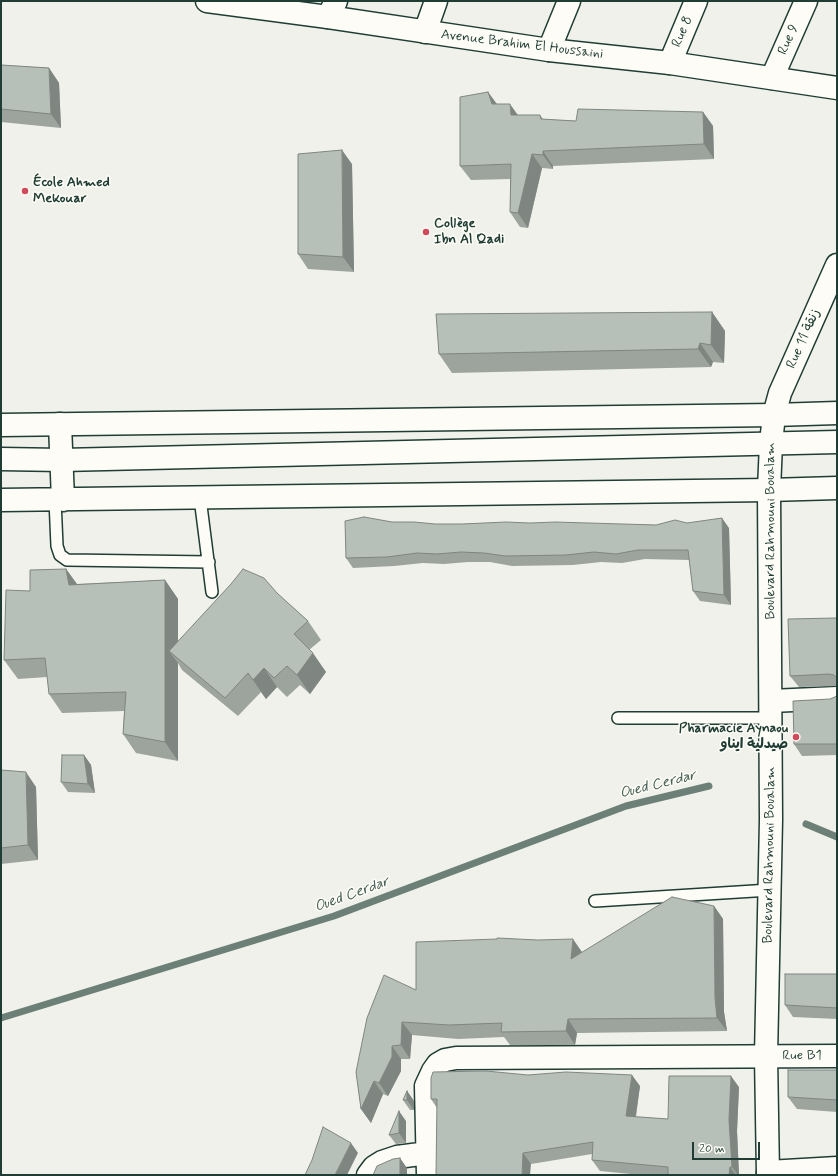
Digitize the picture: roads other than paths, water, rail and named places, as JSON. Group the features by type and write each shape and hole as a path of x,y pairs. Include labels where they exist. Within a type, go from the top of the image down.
{"street":[{"path":"425,32 436,1"},
{"path":"549,50 569,1"},
{"name":"Rue 8","path":"670,63 696,1"},
{"name":"Rue 9","path":"772,78 806,1"},
{"name":"Avenue Brahim El Houssaini","path":"218,2 332,9 425,32 549,50 670,63 837,88"},
{"name":"Rue 11 زنقة","path":"774,415 780,393 836,272"},
{"path":"1,425 774,415 836,411"},
{"name":"Boulevard Rahmouni Boualam","path":"768,1173 766,1056 771,820 770,490 771,443 774,415"},
{"path":"59,500 62,460 60,424"},
{"path":"1,458 62,460 837,442"},
{"path":"1,500 837,488"},
{"path":"771,709 837,698"},
{"name":"Rue B1","path":"428,1175 426,1086 438,1064 445,1060 456,1058 837,1056"},
{"path":"368,1175 374,1167 382,1162 398,1157 428,1153"},
{"path":"768,1173 837,1168"}],"lane":[{"path":"200,498 212,592"},
{"path":"59,500 57,546 60,555 67,560 209,562"},
{"path":"618,718 771,709"},
{"path":"595,901 770,890"}],"waterway":[{"name":"Oued Cerdar","path":"1,1018 334,916 626,806 709,786"},
{"name":"Oued Cerdar","path":"806,824 837,837"}],"place":[{"name":"École Ahmed Mekouar","path":"25,191"},
{"name":"Collège Ibn Al Qadi","path":"426,232"},
{"name":"Pharmacie Aynaou صيدلية ايناو","path":"796,737"}]}
